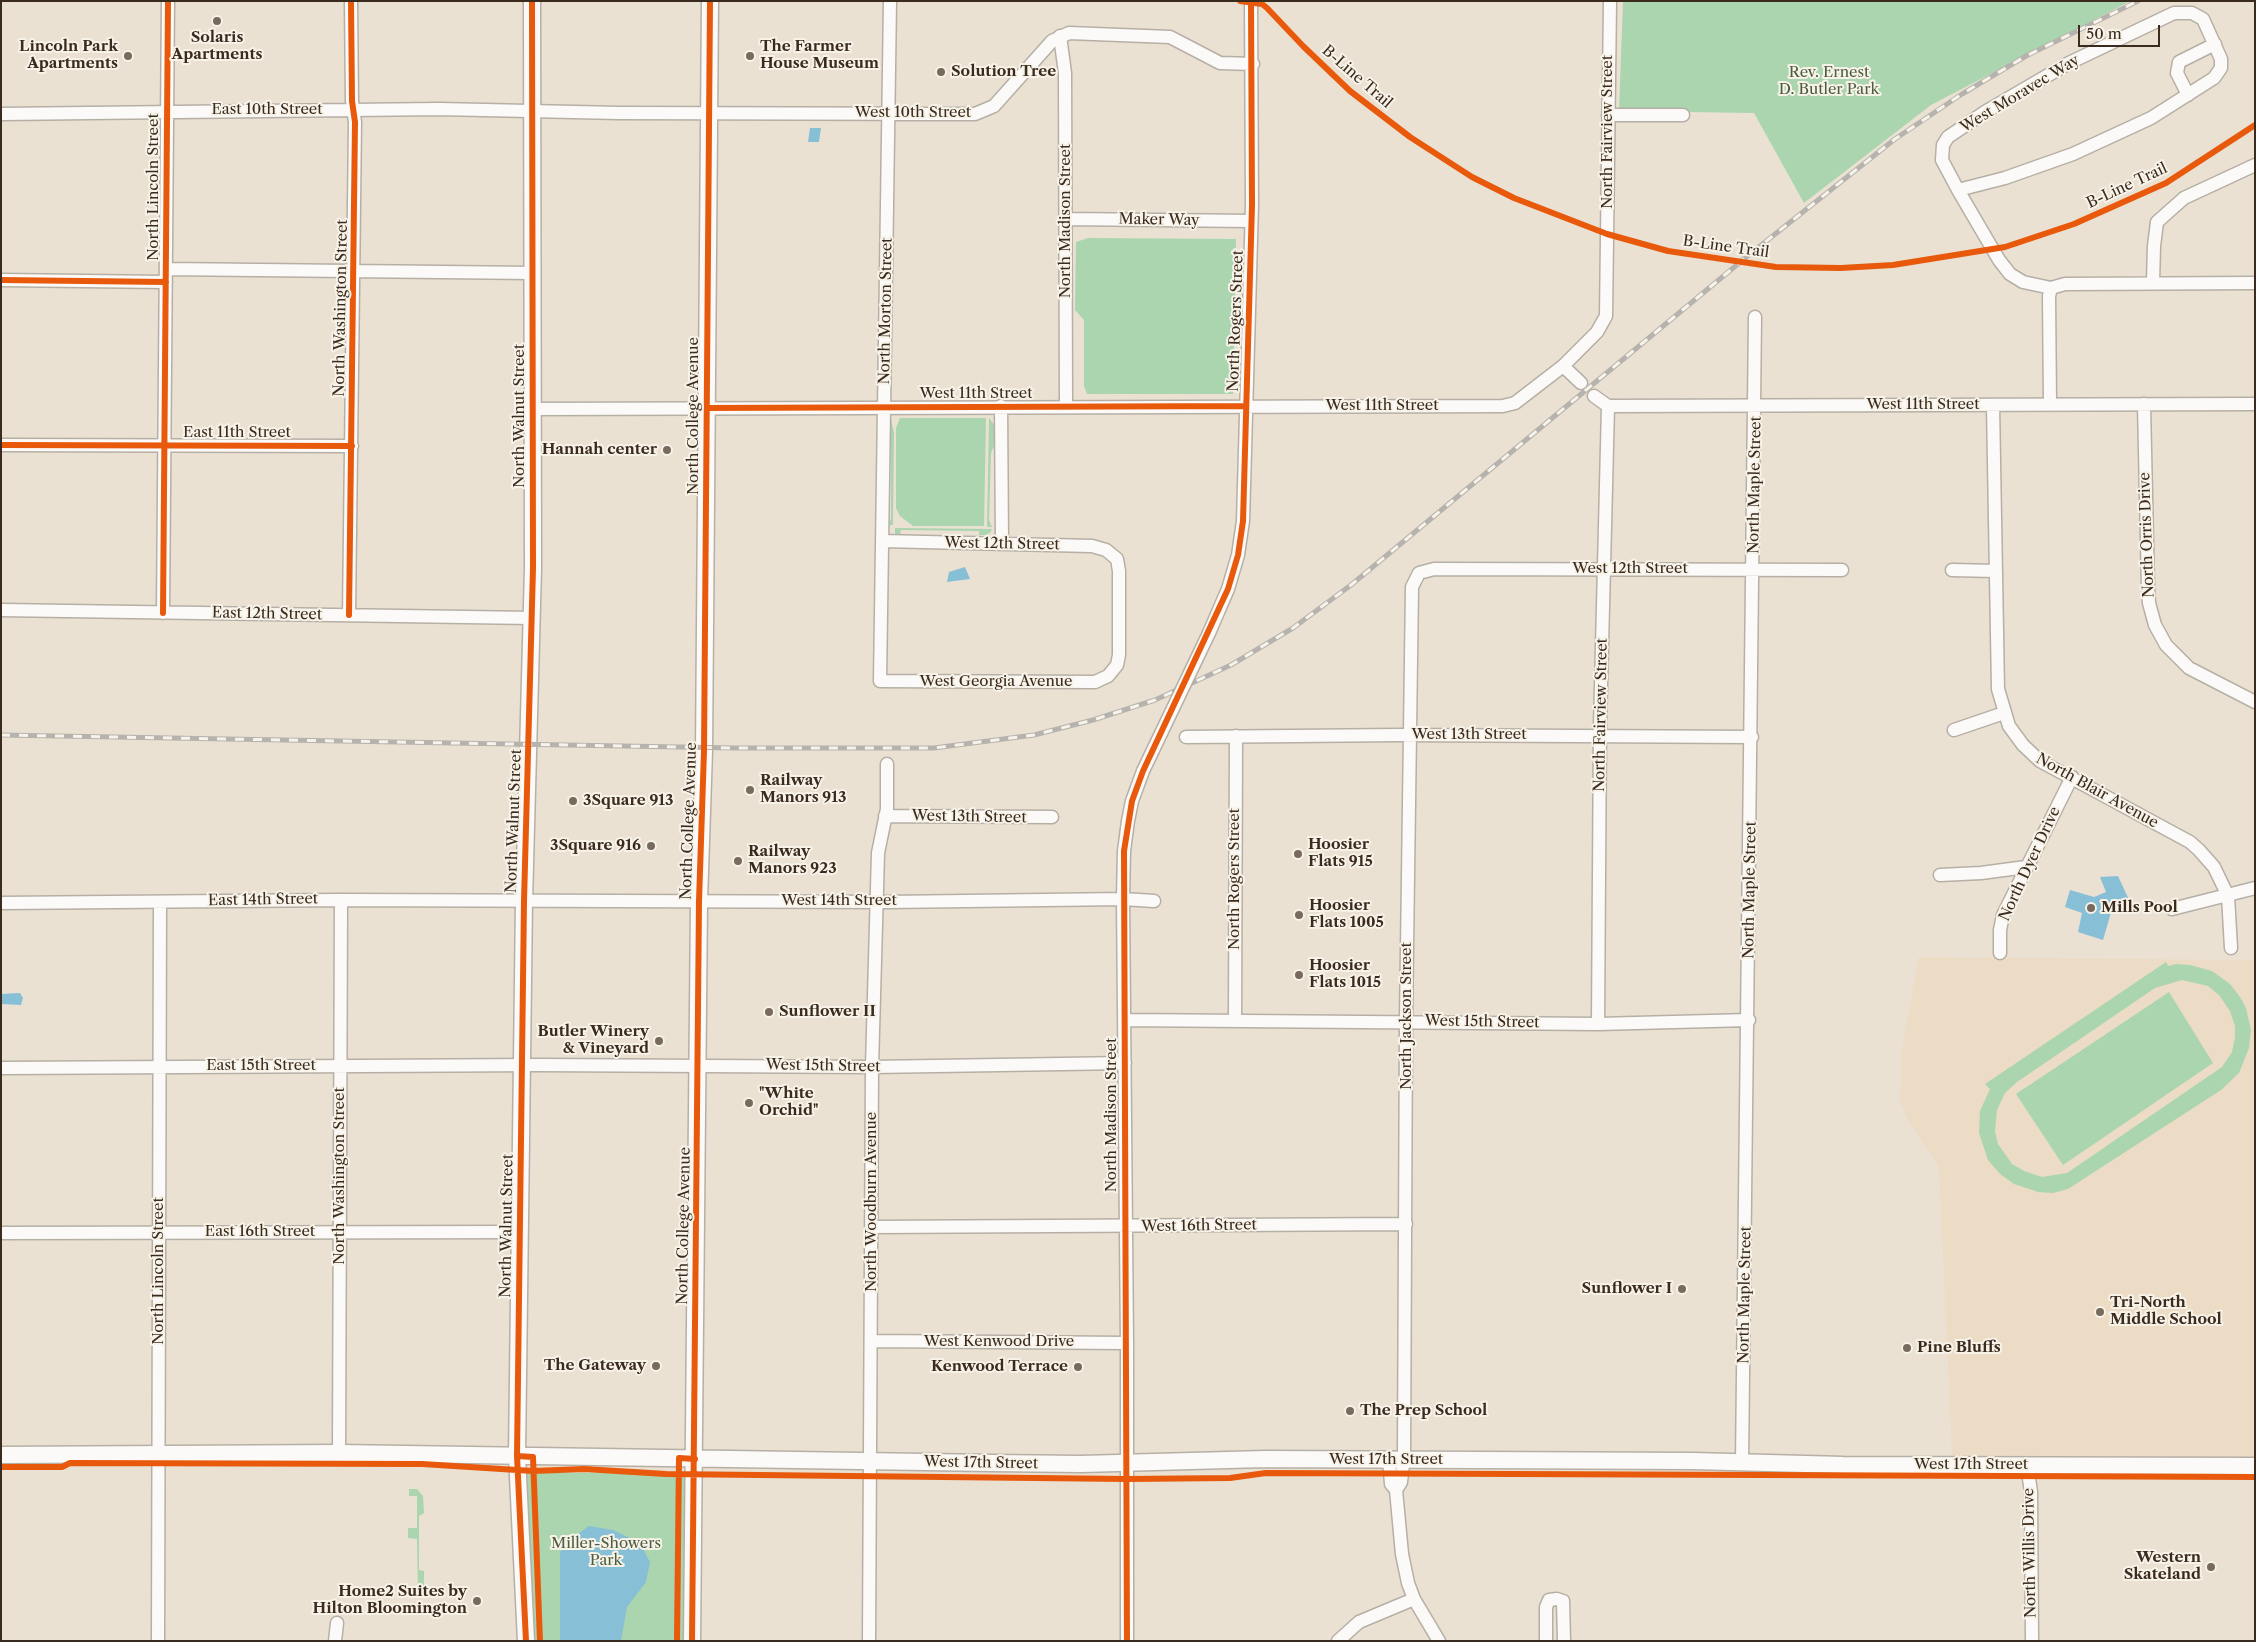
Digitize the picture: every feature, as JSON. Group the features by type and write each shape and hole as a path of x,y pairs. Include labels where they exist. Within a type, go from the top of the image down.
{"main road":[{"name":"North Walnut Street","path":"526,1641 517,1456 521,1065 532,618 534,111 532,1"},
{"name":"North College Avenue","path":"692,1641 699,901 704,751 710,1"},
{"name":"West 17th Street","path":"1,1455 339,1453 870,1462 1128,1462 1233,1459 2255,1466"}],"street":[{"name":"North Lincoln Street","path":"163,613 168,1"},
{"name":"North Washington Street","path":"349,615 354,271 354,110 352,101 351,1"},
{"name":"North Morton Street","path":"880,681 890,1"},
{"name":"North Rogers Street","path":"1143,771 1228,589 1238,555 1243,521 1251,221 1253,64 1251,1"},
{"name":"North Fairview Street","path":"1563,366 1597,332 1606,316 1610,1"},
{"name":"West Moravec Way","path":"1958,190 2005,178 2073,154 2151,118 2214,78 2219,72 2221,59 2203,19 2198,15 2183,11 2174,13 2069,63 1985,112 1948,137 1943,145 1942,160 1958,190 1998,260 2010,274 2023,282 2051,288"},
{"path":"1060,36 1069,33 1163,36 1177,40 1220,63 1253,64"},
{"name":"West 10th Street","path":"534,111 975,114 983,111 1000,99 1052,41 1060,36"},
{"name":"North Madison Street","path":"1060,36 1066,73 1066,406"},
{"path":"2188,95 2178,78 2178,62 2215,44"},
{"name":"East 10th Street","path":"1,114 167,114 213,110 534,111"},
{"path":"1608,115 1683,115"},
{"path":"2153,282 2157,222 2184,198 2255,165"},
{"name":"Maker Way","path":"1067,219 1251,221"},
{"path":"1,280 354,271 533,273"},
{"path":"2050,404 2049,296 2051,288 2065,284 2153,282 2255,283"},
{"name":"North Maple Street","path":"1742,1463 1756,405 1755,317"},
{"path":"1563,366 1581,383"},
{"name":"West 11th Street","path":"533,409 885,406 1509,406 1521,400 1563,366"},
{"path":"1594,396 1608,406"},
{"name":"North Blair Avenue","path":"1992,404 1998,689 2004,713 2014,736 2040,761 2190,842 2214,867 2228,896 2232,948"},
{"name":"North Orris Drive","path":"2144,404 2148,588 2149,603 2155,625 2166,645 2189,668 2255,702"},
{"name":"West 11th Street","path":"1608,406 2255,404"},
{"path":"1001,406 1002,544"},
{"name":"North Fairview Street","path":"1598,1024 1600,735 1608,406"},
{"name":"East 11th Street","path":"1,445 352,446"},
{"name":"West 12th Street","path":"882,541 1092,546 1106,550 1117,559 1119,571 1120,655 1117,665 1110,675"},
{"name":"West 12th Street","path":"1419,573 1434,569 1842,570"},
{"path":"1952,570 1996,571"},
{"name":"North Jackson Street","path":"1414,1599 1402,1554 1396,1490 1391,1484 1396,1460 1406,1224 1406,1021 1412,587 1419,573"},
{"name":"East 12th Street","path":"1,610 532,618"},
{"name":"West Georgia Avenue","path":"880,681 1095,682 1110,675"},
{"path":"1954,730 2004,713"},
{"name":"West 13th Street","path":"1186,737 1410,735 1752,736"},
{"name":"North Rogers Street","path":"1235,1022 1236,736"},
{"name":"North Woodburn Avenue","path":"869,1641 872,1067 878,853 885,816 886,764"},
{"name":"North Madison Street","path":"1127,1641 1128,1462 1123,899 1124,850 1128,821 1132,800 1143,771"},
{"name":"North Dyer Drive","path":"2000,953 2000,930 2003,915 2072,777"},
{"name":"West 13th Street","path":"885,816 1052,817"},
{"path":"1940,875 1981,873 2026,867"},
{"path":"2172,909 2255,888"},
{"name":"West 14th Street","path":"524,901 877,902 1123,899 1154,901"},
{"name":"North Washington Street","path":"339,1453 341,900"},
{"name":"East 14th Street","path":"1,903 341,900 524,901"},
{"name":"North Lincoln Street","path":"158,1641 160,902"},
{"name":"West 15th Street","path":"1125,1020 1598,1024 1749,1020"},
{"name":"West 15th Street","path":"521,1065 698,1064 872,1067 1125,1063"},
{"name":"East 15th Street","path":"1,1068 521,1065"},
{"name":"West 16th Street","path":"872,1227 1406,1224"},
{"name":"East 16th Street","path":"1,1233 520,1232"},
{"name":"West Kenwood Drive","path":"871,1341 1127,1343"},
{"name":"North Willis Drive","path":"2027,1465 2030,1492 2032,1641"},
{"path":"1338,1641 1359,1622 1414,1599 1438,1641"},
{"path":"1546,1641 1546,1607 1549,1600 1557,1599 1563,1601 1564,1641"},
{"path":"334,1641 337,1622"}],"shaded area":[{"name":"Tri-North Middle School","path":"1919,957 2255,960 2255,1458 1952,1456 1939,1167 1908,1121 1900,1101 1902,1048"}],"green space":[{"name":"Rev. Ernest D. Butler Park","path":"1623,1 2130,1 1931,105 1804,203 1754,113 1619,111"},
{"path":"1088,238 1236,239 1233,394 1087,394 1084,386 1084,320 1075,310 1076,242"},
{"path":"900,418 986,418 984,526 913,526 900,516 896,508 896,428"},
{"path":"989,418 995,426 994,446 991,453 989,520 992,527 987,527"},
{"path":"891,419 894,433 893,525 888,525 891,519"},
{"path":"895,528 992,529 990,533 979,535 979,531 901,530 900,534 895,534"},
{"path":"2166,962 2168,966 2176,964 2190,965 2212,971 2230,984 2246,1008 2251,1030 2249,1048 2239,1073 2221,1090 2068,1189 2053,1193 2038,1192 2014,1184 2000,1174 1988,1160 1979,1133 1980,1111 1990,1089 1985,1084","holes":["2182,980 2208,986 2219,995 2230,1011 2235,1026 2232,1052 2222,1067 2067,1173 2042,1177 2024,1171 2012,1164 1998,1144 1995,1131 1997,1110 2005,1093 2017,1082 2155,988"]},
{"path":"2169,992 2213,1063 2063,1165 2016,1094"},
{"name":"Miller-Showers Park","path":"524,1472 686,1474 684,1641 532,1641"},
{"path":"409,1489 417,1489 423,1496 424,1513 419,1516 419,1570 424,1571 424,1590 422,1594 415,1596 408,1594 418,1592 417,1539 408,1538 408,1528 417,1528 417,1496 409,1496"}],"water":[{"path":"810,128 821,128 819,142 808,142"},
{"path":"965,567 970,579 947,582 949,572"},
{"name":"Mills Pool","path":"2118,876 2130,902 2112,909 2103,940 2078,932 2082,913 2065,907 2070,890 2094,897 2106,892 2100,877"},
{"path":"20,993 23,998 21,1005 1,1004 1,994"},
{"path":"589,1526 613,1530 640,1543 650,1562 646,1582 627,1607 621,1641 560,1641 560,1552 575,1536"}],"railway":[{"path":"1,735 736,748 934,748 1034,735 1093,720 1155,700 1231,665 1293,628 1351,585 1750,254 1895,139 1962,94 2026,56 2138,1"}],"cycle path":[{"path":"163,613 168,1"},
{"path":"349,615 355,122 352,101 351,1"},
{"path":"526,1641 517,1456 524,901 533,568 532,1"},
{"path":"692,1641 699,901 704,751 710,1"},
{"name":"B-Line Trail","path":"1240,1 1262,4 1350,91 1410,137 1472,177 1514,198 1607,234 1668,251 1776,267 1841,268 1893,265 2005,247 2074,224 2166,183 2255,125"},
{"path":"1127,1641 1124,851 1132,801 1143,771 1228,589 1238,555 1243,521 1252,205 1251,1"},
{"path":"1,280 166,282"},
{"path":"706,408 1246,406"},
{"path":"1,445 352,446"},
{"path":"517,1456 533,1457 540,1641"},
{"path":"677,1641 679,1458 695,1459"},
{"path":"1,1467 62,1467 70,1463 422,1464 533,1471 584,1469 666,1474 1127,1479 1230,1478 1266,1473 2255,1477"}],"place":[{"name":"Solaris Apartments","path":"217,21"},
{"name":"Lincoln Park Apartments","path":"128,56"},
{"name":"The Farmer House Museum","path":"750,56"},
{"name":"Solution Tree","path":"941,72"},
{"name":"Hannah center","path":"667,450"},
{"name":"Railway Manors 913","path":"750,790"},
{"name":"3Square 913","path":"573,801"},
{"name":"3Square 916","path":"651,846"},
{"name":"Hoosier Flats 915","path":"1298,854"},
{"name":"Railway Manors 923","path":"738,861"},
{"name":"Mills Pool","path":"2091,908"},
{"name":"Hoosier Flats 1005","path":"1299,915"},
{"name":"Hoosier Flats 1015","path":"1299,975"},
{"name":"Sunflower II","path":"769,1012"},
{"name":"Butler Winery & Vineyard","path":"659,1041"},
{"name":"\"White Orchid\"","path":"749,1103"},
{"name":"Sunflower I","path":"1682,1289"},
{"name":"Tri-North Middle School","path":"2100,1312"},
{"name":"Pine Bluffs","path":"1907,1348"},
{"name":"The Gateway","path":"656,1366"},
{"name":"Kenwood Terrace","path":"1078,1367"},
{"name":"The Prep School","path":"1350,1411"},
{"name":"Western Skateland","path":"2211,1567"},
{"name":"Home2 Suites by Hilton Bloomington","path":"477,1601"}]}
